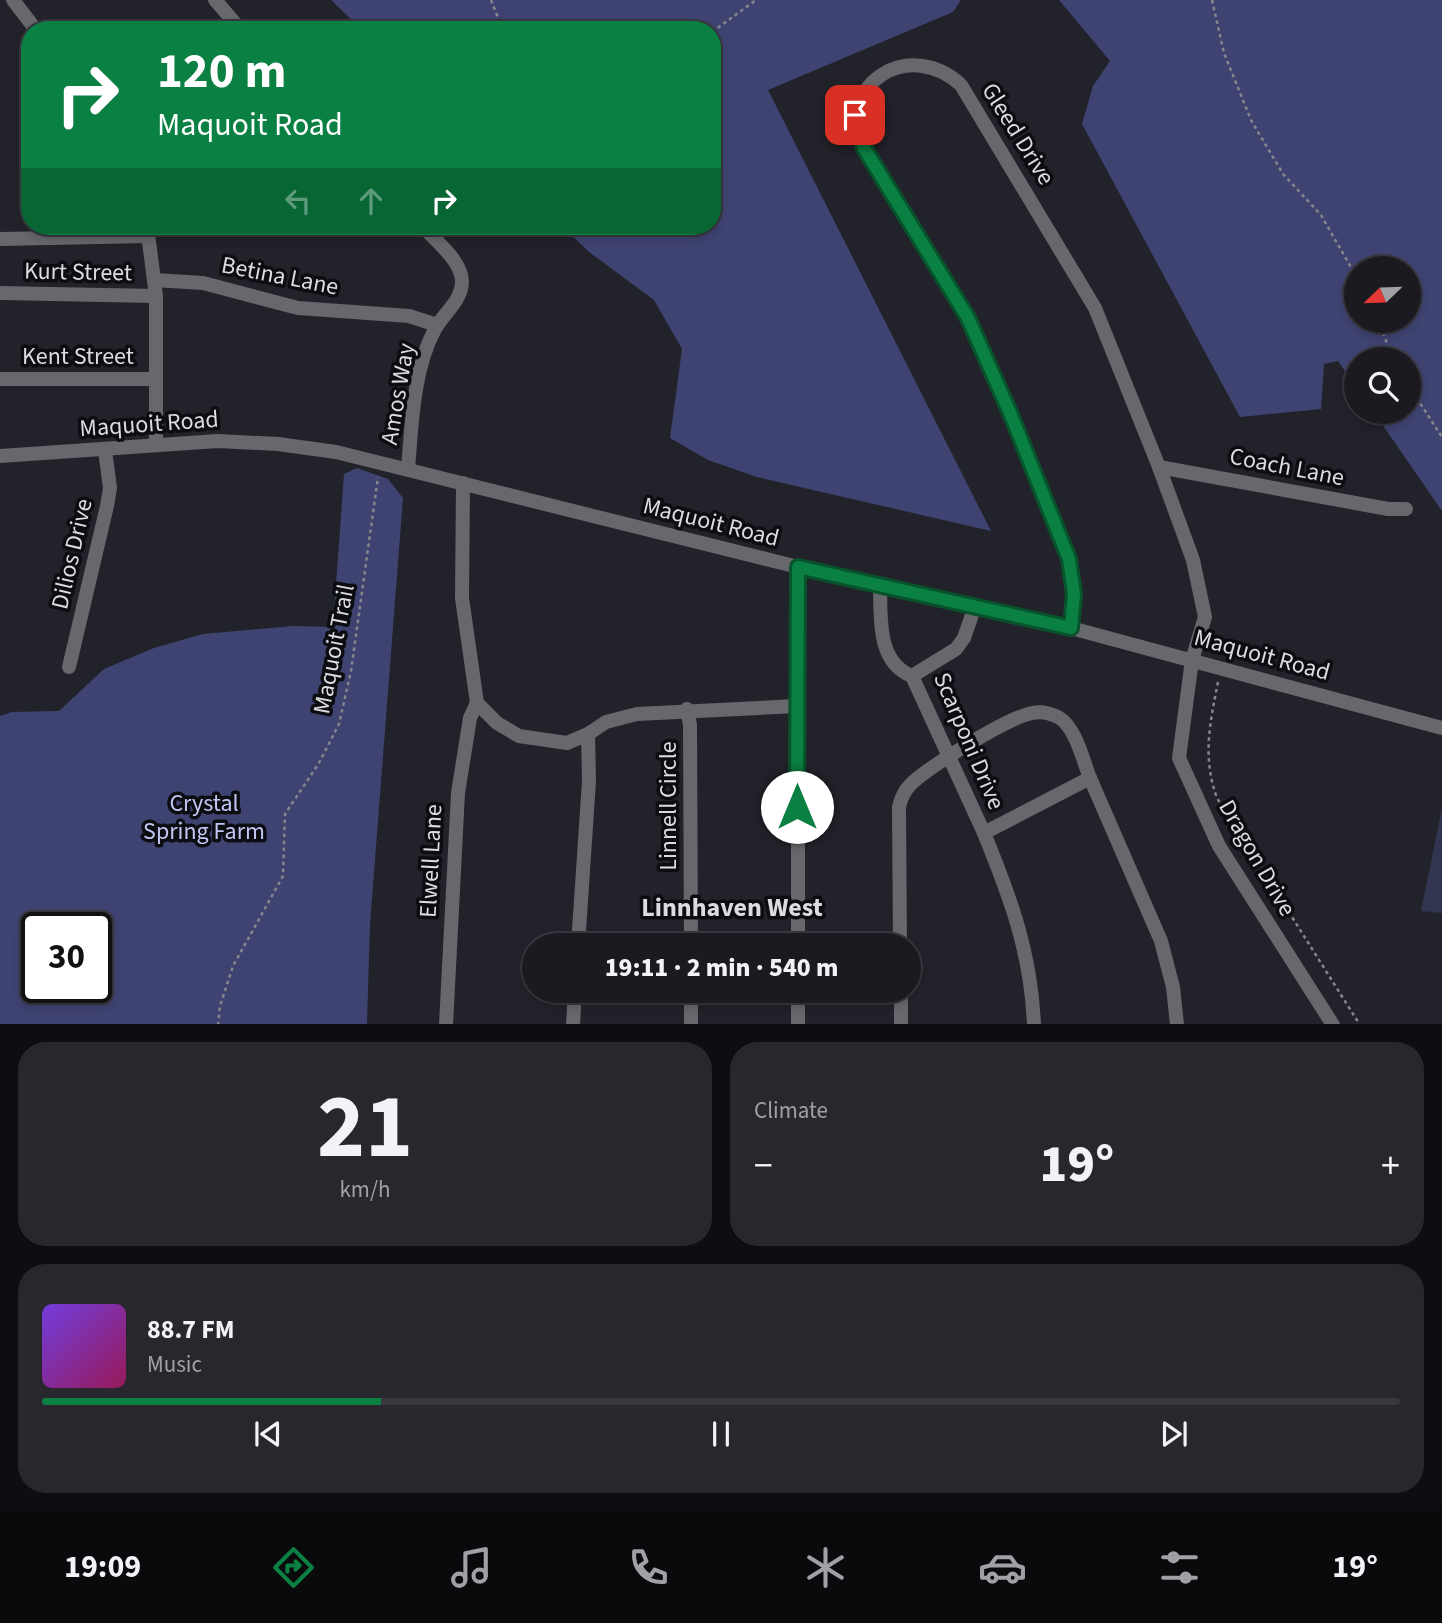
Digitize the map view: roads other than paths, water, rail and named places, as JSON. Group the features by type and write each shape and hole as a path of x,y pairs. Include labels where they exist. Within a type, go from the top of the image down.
{"street":[{"path":"13,0 30,21"},
{"path":"215,0 234,21"},
{"name":"Gleed Drive","path":"1071,628 1074,594 1069,559 979,340 945,277 860,138 855,115 858,103 865,92 886,72 915,64 929,66 952,77 974,104 1095,308 1159,467 1202,594 1205,617 1192,660"},
{"path":"0,239 74,235"},
{"path":"148,235 156,296 156,445"},
{"name":"Amos Way","path":"408,468 425,354 437,324 461,292 462,278 450,256 430,235"},
{"name":"Betina Lane","path":"154,280 203,283 298,308 410,316 437,324"},
{"name":"Kurt Street","path":"0,293 156,296"},
{"name":"Kent Street","path":"0,379 156,379"},
{"name":"Maquoit Road","path":"0,456 218,441 278,444 379,462 798,567 1071,628 1442,728"},
{"name":"Dilios Drive","path":"69,667 110,488 105,450"},
{"name":"Coach Lane","path":"1159,467 1388,509 1406,509"},
{"path":"463,483 462,598 477,703 497,723 519,736 567,743 588,734 589,781 579,933"},
{"path":"798,567 798,933"},
{"path":"880,584 884,645 895,665 912,676"},
{"name":"Scarponi Drive","path":"975,606 964,638 956,649 912,676 984,833 1090,778"},
{"name":"Dragon Drive","path":"1192,660 1179,758 1219,846 1333,1024"},
{"name":"Elwell Lane","path":"446,1024 458,793 470,718 477,703"},
{"name":"Linnell Circle","path":"588,734 621,716 687,709 797,706"},
{"name":"Linnell Circle","path":"687,709 690,725 691,933"},
{"path":"900,933 898,831 902,794 912,783 948,759 1017,719 1031,713 1047,712 1061,718 1074,737 1161,941 1173,987 1177,1024"},
{"path":"984,833 1024,940 1030,964 1034,1024"},
{"path":"573,1024 574,1003"},
{"path":"691,1003 691,1024"},
{"path":"798,1003 798,1024"},
{"path":"901,1003 901,1024"}],"district":[{"name":"Linnhaven West","path":"732,907"}],"park label":[{"name":"Crystal Spring Farm","path":"204,817"}]}
